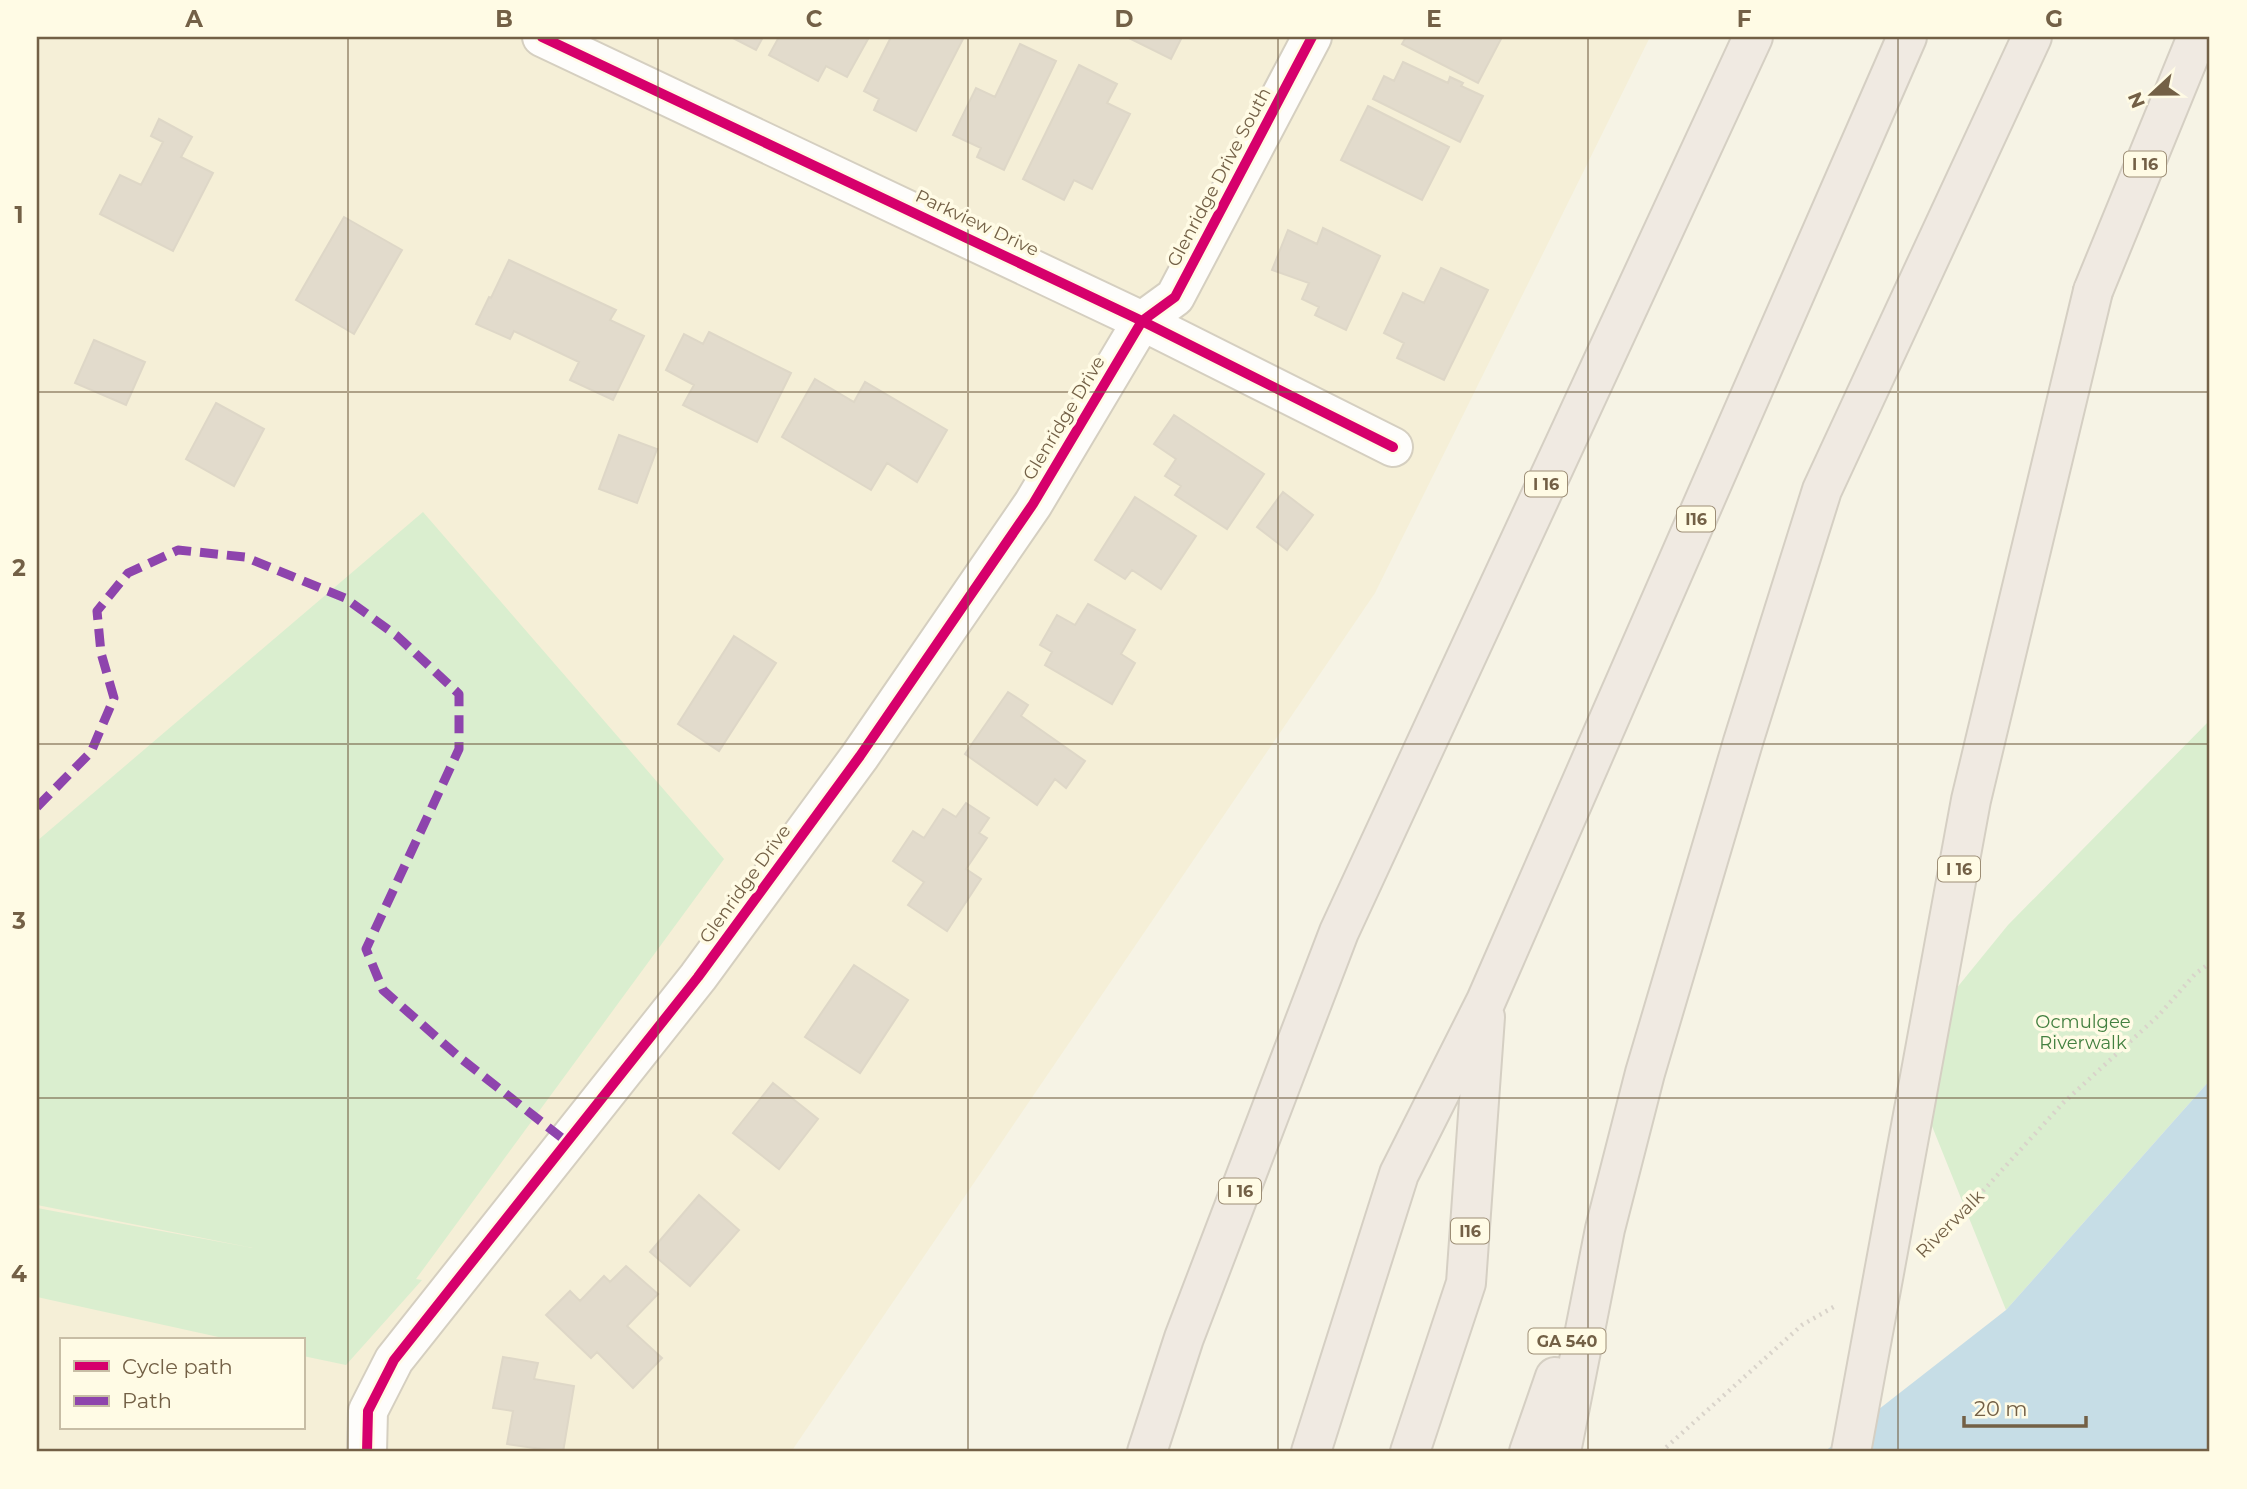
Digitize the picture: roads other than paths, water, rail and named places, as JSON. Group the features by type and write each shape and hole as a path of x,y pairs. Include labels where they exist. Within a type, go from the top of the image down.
{"highway":[{"name":"I 16","path":"1147,1452 1184,1338 1339,932 1753,37"},
{"name":"I16","path":"1410,1452 1466,1283 1486,1001 1906,37"},
{"path":"1561,1452 1605,1229 1645,1073 1743,741 1822,490 2032,37"},
{"name":"I 16","path":"1851,1452 1971,800 2093,291 2197,37"},
{"path":"1311,1452 1399,1174 1486,1001"},
{"name":"GA 540","path":"1530,1452 1605,1229"}],"street":[{"name":"Parkview Drive","path":"542,37 1142,321 1393,447"},
{"name":"Glenridge Drive South","path":"1142,321 1175,297 1312,37"},
{"name":"Glenridge Drive","path":"367,1452 368,1411 394,1360 698,977 860,756 1033,504 1142,321"}],"water":[{"path":"2210,1080 2210,1452 1824,1452 2006,1310"}],"park label":[{"name":"Ocmulgee Riverwalk","path":"2083,1032"}]}
